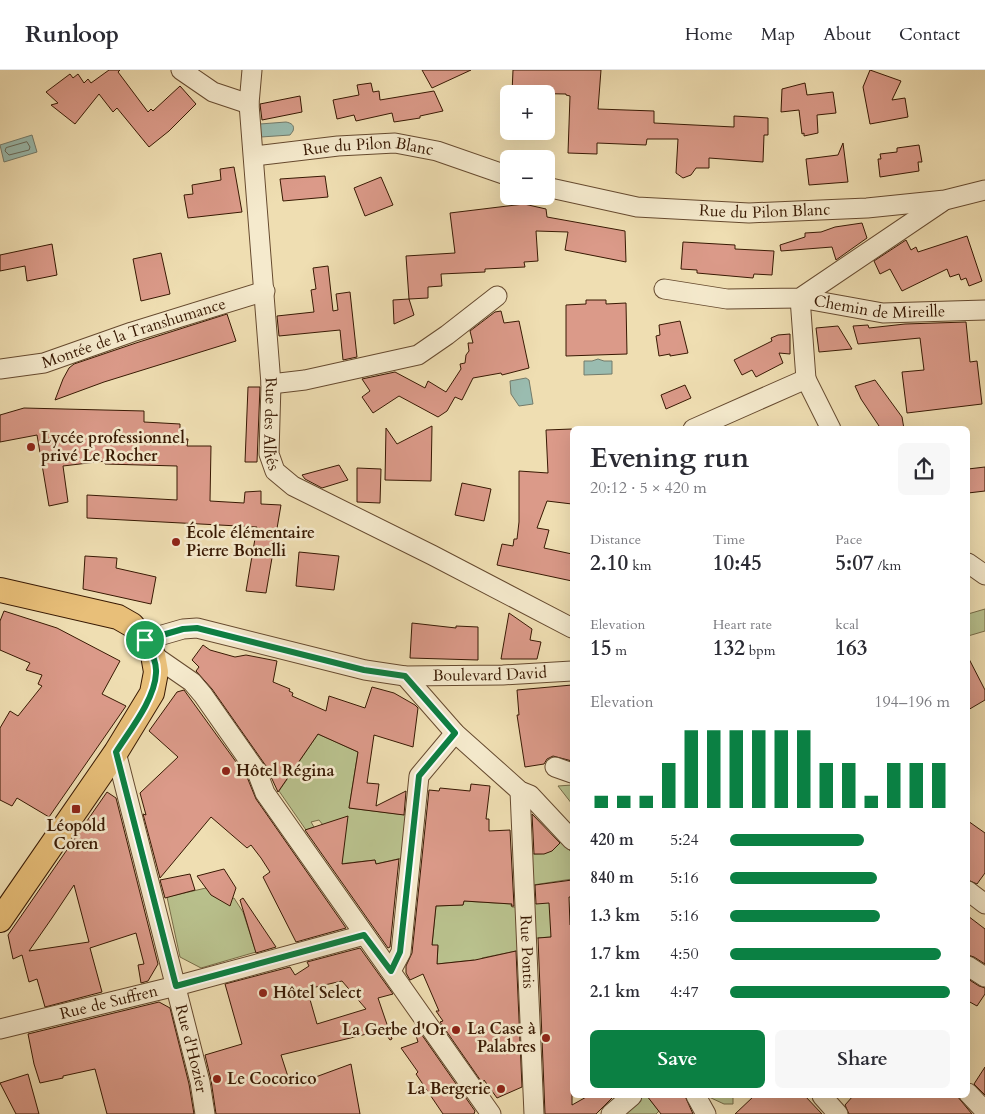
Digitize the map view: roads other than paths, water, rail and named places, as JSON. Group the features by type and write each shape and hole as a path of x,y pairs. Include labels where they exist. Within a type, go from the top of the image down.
{"main road":[{"path":"0,590 118,617 132,626 149,647 156,672 152,693 116,752 0,920"}],"street":[{"path":"181,70 213,92 249,104"},
{"name":"Rue des Alliés","path":"252,70 249,104 271,384 270,454 274,471 293,486 432,555 570,627"},
{"name":"Rue du Pilon Blanc","path":"254,156 338,146 395,143 437,151 500,173"},
{"name":"Rue du Pilon Blanc","path":"555,188 637,206 749,213 867,208 945,200 985,190"},
{"path":"664,289 726,299 800,298 945,200"},
{"name":"Montée de la Transhumance","path":"0,370 44,363 132,332 264,291"},
{"path":"271,384 305,380 418,355 447,336 497,296"},
{"name":"Chemin de Mireille","path":"806,379 800,298 883,313 985,310"},
{"path":"700,426 806,379 830,426"},
{"path":"970,565 983,579"},
{"name":"Boulevard David","path":"149,647 183,629 197,628 364,670 405,676 503,675 570,671"},
{"path":"149,647 192,682 204,695 257,772 266,793 491,1114"},
{"path":"405,676 455,733 520,791 530,796 570,838"},
{"path":"391,971 400,952 419,776 455,733"},
{"name":"Rue d'Hozier","path":"116,752 200,1082 205,1114"},
{"name":"Rue Pontis","path":"520,791 534,1114"},
{"path":"970,893 985,904"},
{"name":"Rue de Suffren","path":"0,1029 176,986 364,935"},
{"path":"970,967 985,977"},
{"path":"970,1095 985,1111"},
{"path":"613,1113 630,1098"},
{"path":"697,1098 706,1114"},
{"path":"824,1098 838,1114"}],"water":[{"path":"286,122 293,126 293,131 290,135 261,137 260,124"},
{"path":"32,135 37,152 4,162 0,145"},
{"path":"598,359 612,361 612,374 584,375 584,361"},
{"path":"526,378 529,380 533,404 519,406 511,394 510,381"}],"place":[{"name":"Lycée professionnel privé Le Rocher","path":"31,447"},
{"name":"École élémentaire Pierre Bonelli","path":"176,542"},
{"name":"Hôtel Régina","path":"226,771"},
{"name":"Léopold Coren","path":"76,809"},
{"name":"Hôtel Select","path":"263,993"},
{"name":"La Gerbe d'Or","path":"456,1030"},
{"name":"La Case à Palabres","path":"546,1038"},
{"name":"Le Cocorico","path":"217,1079"},
{"name":"La Bergerie","path":"501,1089"}]}
